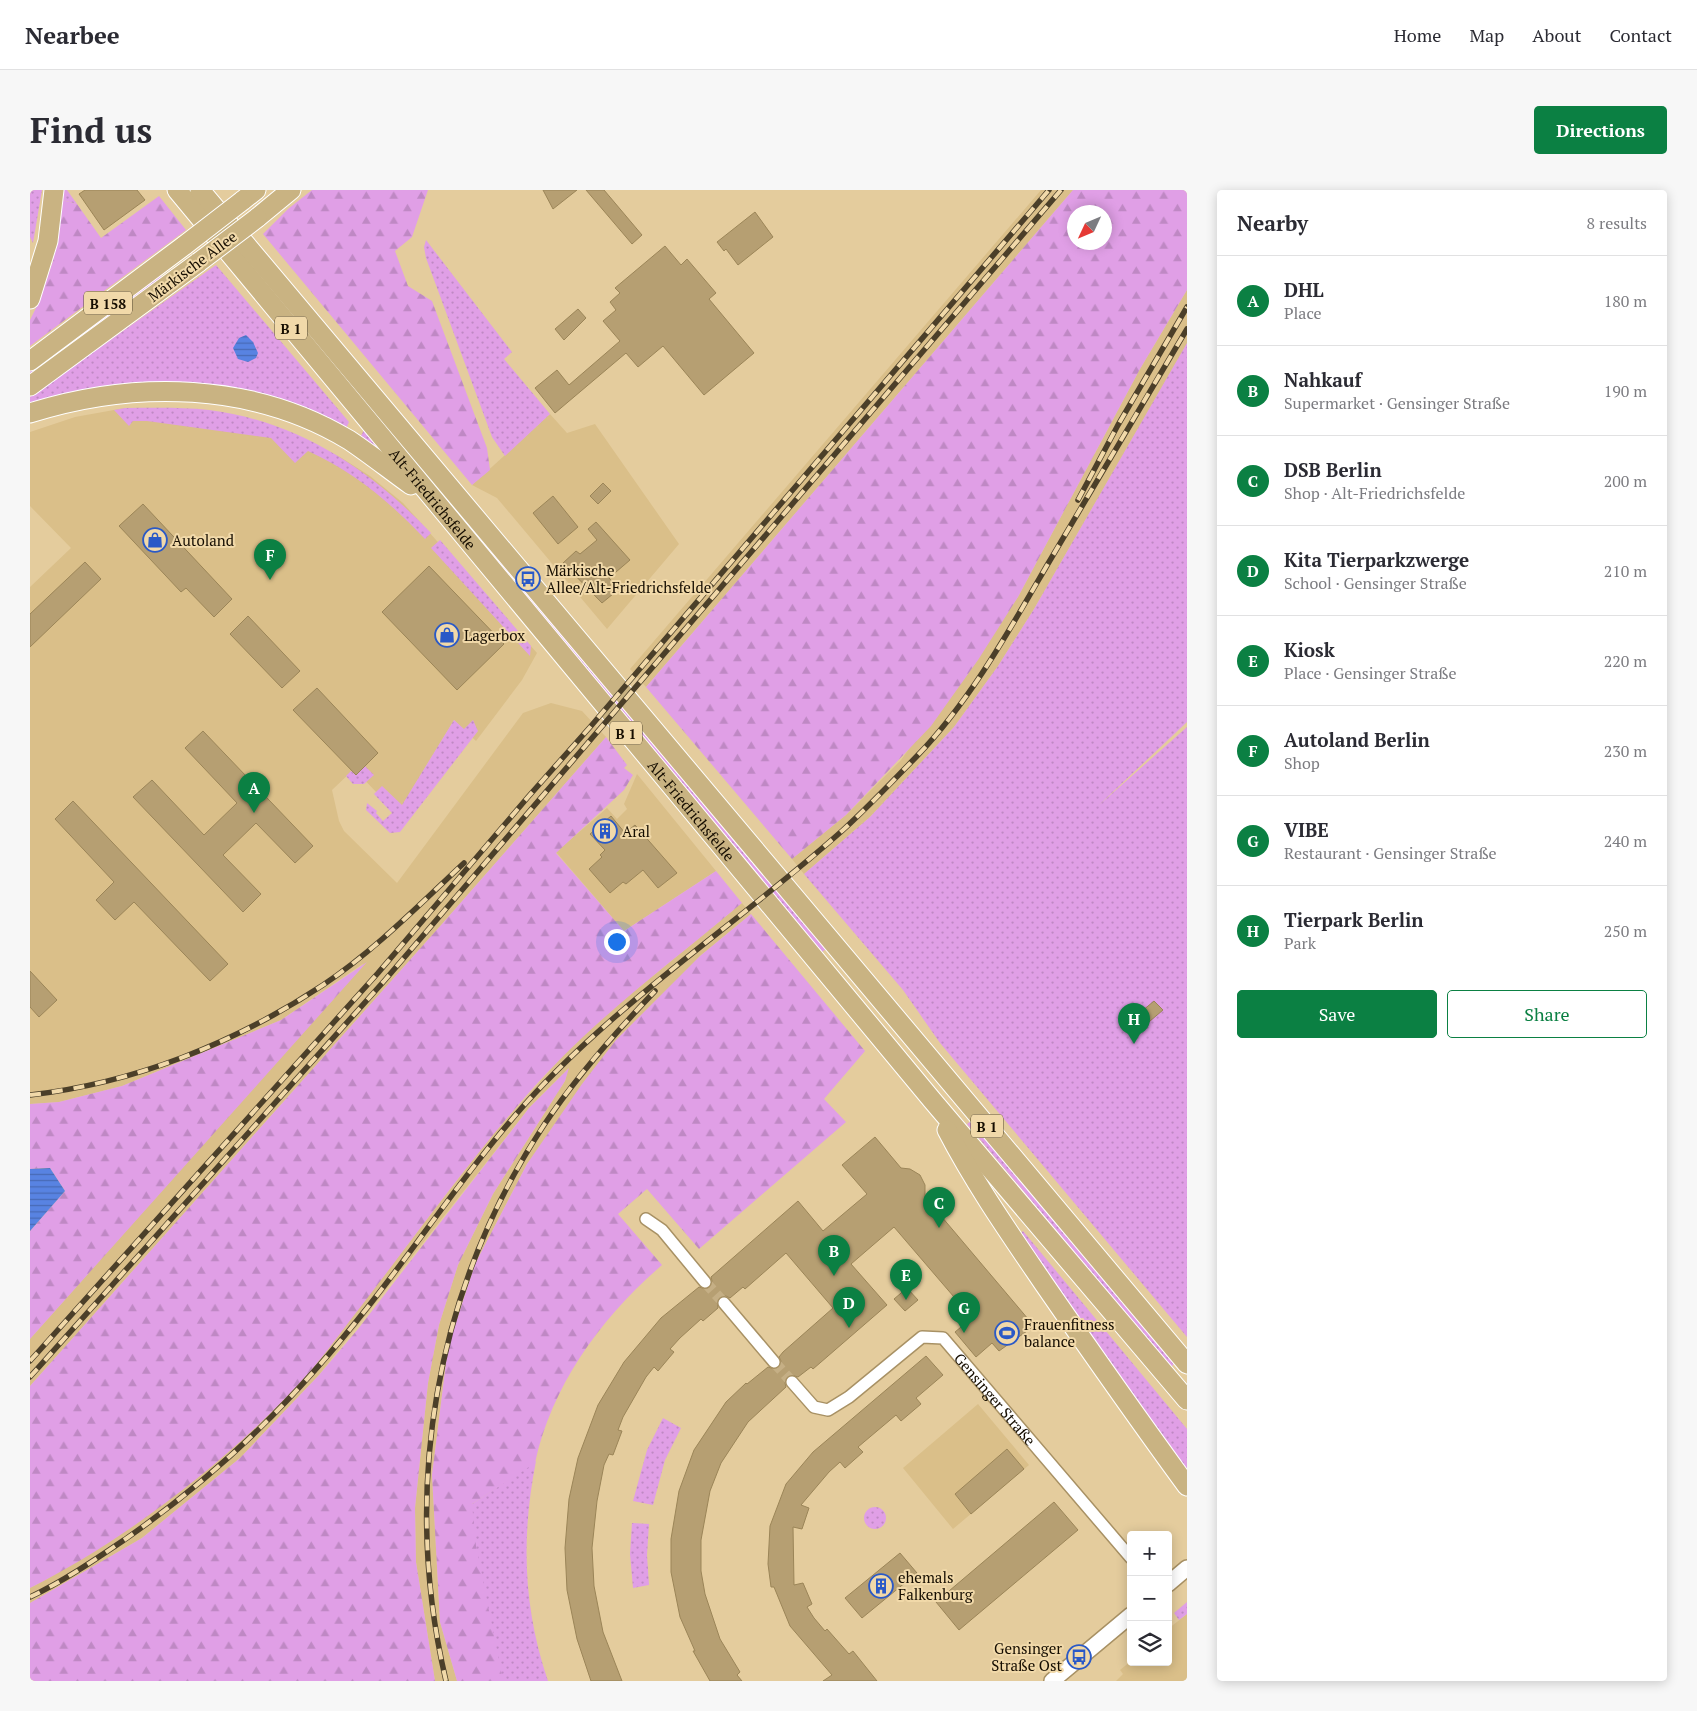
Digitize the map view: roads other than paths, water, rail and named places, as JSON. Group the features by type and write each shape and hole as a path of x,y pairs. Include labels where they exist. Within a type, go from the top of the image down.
{"main road":[{"path":"30,298 48,241 54,190"},
{"name":"Alt-Friedrichsfelde","path":"177,190 932,1100 1187,1400"},
{"name":"Alt-Friedrichsfelde","path":"200,190 1187,1364"},
{"name":"Märkische Allee","path":"30,386 199,262 291,190"},
{"name":"Märkische Allee","path":"30,362 249,195"},
{"path":"30,413 90,396 124,392 192,392 262,403 301,416 349,440 436,504"},
{"path":"932,1100 962,1158 1008,1231 1109,1379 1187,1486"}],"street":[{"path":"646,1219 662,1230 705,1282"},
{"path":"724,1303 774,1362"},
{"name":"Gensinger Straße","path":"792,1382 814,1406 828,1410 851,1396 922,1336 943,1338 1127,1553"},
{"path":"1172,1581 1187,1568"},
{"path":"1052,1681 1127,1618"}],"water":[{"path":"246,335 253,342 258,353 256,358 248,362 238,359 233,348 239,338"},
{"path":"50,1168 65,1191 30,1231 30,1169"}],"tunnel":[{"path":"705,1282 724,1303"},
{"path":"774,1362 792,1382"}],"railway":[{"path":"30,1361 378,973 1049,190"},
{"path":"30,1377 385,980 1061,190"},
{"path":"1078,500 1118,425 1187,307"},
{"path":"30,1597 92,1562 163,1512 228,1458 258,1430 315,1370 343,1337 505,1127 562,1065 640,995 763,897 843,830 917,756 955,711 989,663 1187,329"},
{"path":"30,1095 108,1081 146,1070 183,1057 255,1025 342,972 396,927 464,863"},
{"path":"446,1681 433,1609 427,1536 428,1464 437,1393 453,1323 476,1254 507,1188 544,1125 596,1056 655,991"}],"place":[{"name":"Autoland","path":"155,540"},
{"name":"Märkische Allee/Alt-Friedrichsfelde","path":"528,579"},
{"name":"Autoland Berlin","path":"270,580"},
{"name":"Lagerbox","path":"447,635"},
{"name":"DHL","path":"254,813"},
{"name":"Aral","path":"605,831"},
{"name":"Tierpark Berlin","path":"1134,1044"},
{"name":"DSB Berlin","path":"939,1228"},
{"name":"Nahkauf","path":"834,1276"},
{"name":"Kiosk","path":"906,1300"},
{"name":"Kita Tierparkzwerge","path":"849,1328"},
{"name":"VIBE","path":"964,1333"},
{"name":"Frauenfitness balance","path":"1007,1333"},
{"name":"ehemals Falkenburg","path":"881,1586"},
{"name":"Gensinger Straße Ost","path":"1079,1657"}]}
